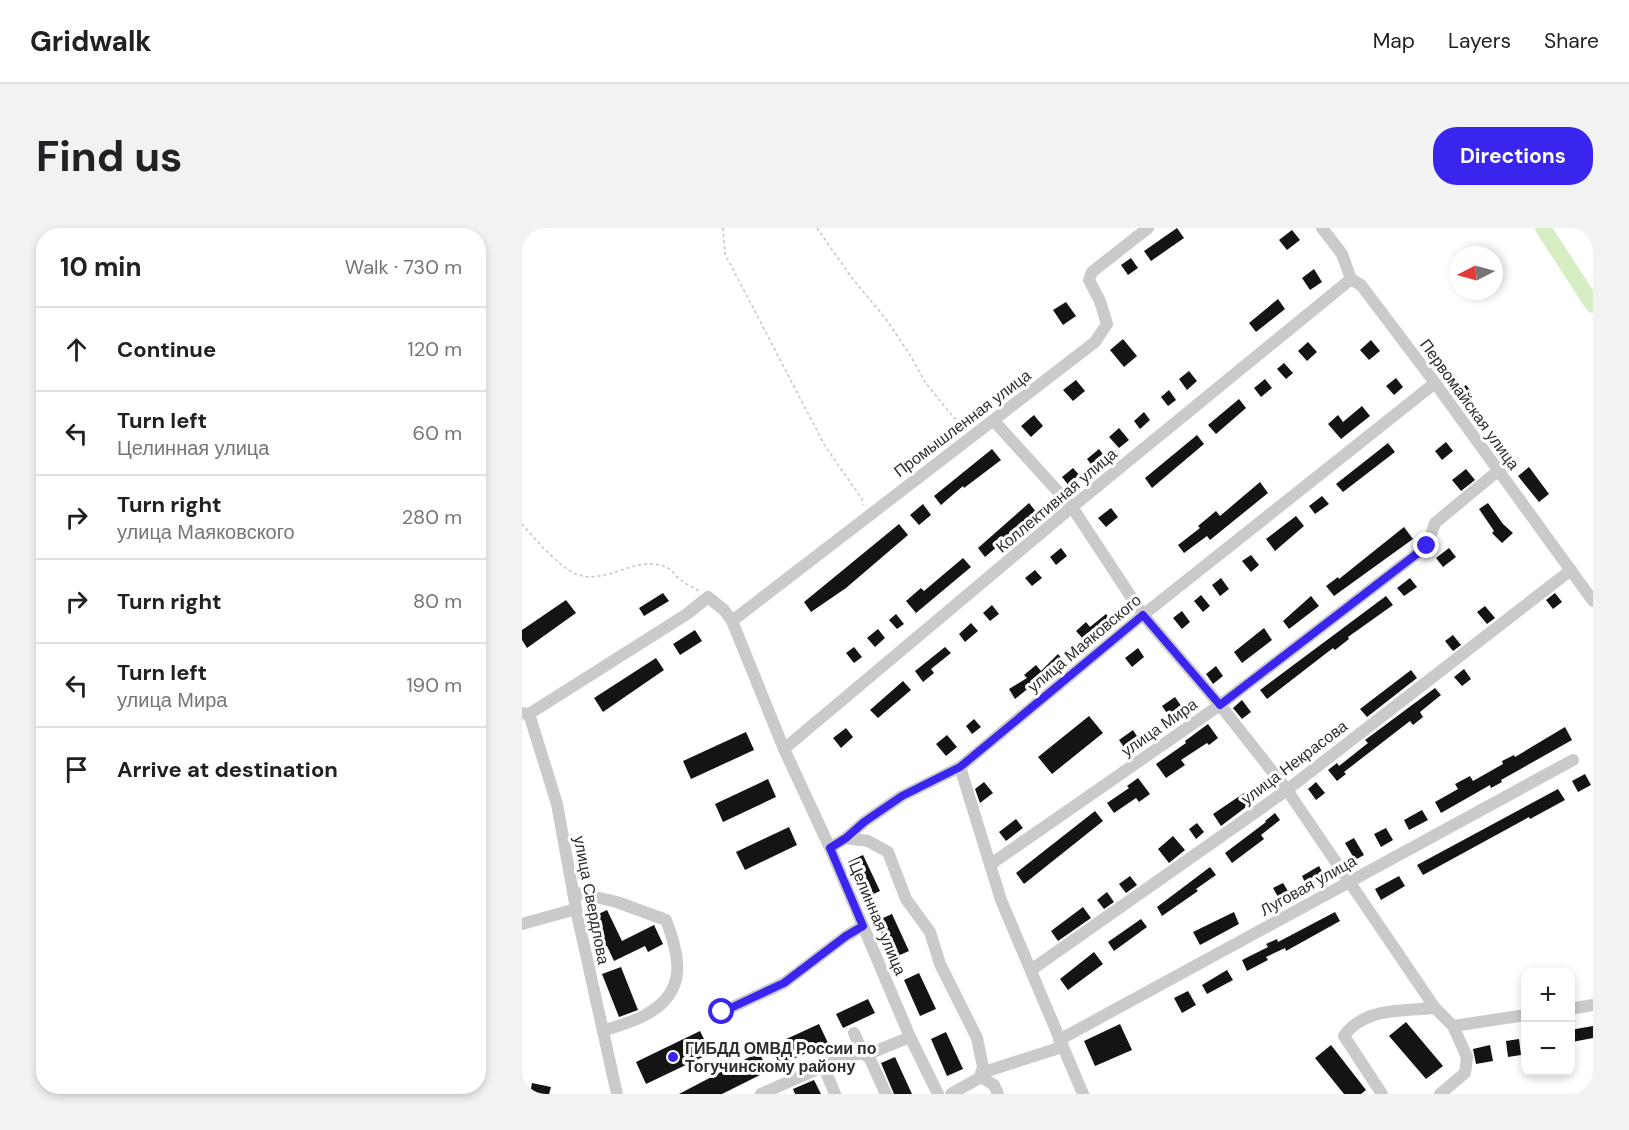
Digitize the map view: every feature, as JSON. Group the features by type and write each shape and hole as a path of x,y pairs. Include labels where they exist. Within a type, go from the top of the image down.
{"street":[{"name":"Промышленная улица","path":"732,621 1095,342 1107,324 1100,301 1089,280 1092,272 1148,228"},
{"name":"Первомайская улица","path":"1322,228 1342,254 1351,279 1360,285 1435,383 1593,601"},
{"name":"Коллективная улица","path":"784,749 1072,507 1351,279"},
{"name":"улица Маяковского","path":"830,848 902,796 960,767 1143,615 1435,383"},
{"path":"989,425 1072,507 1143,615 1220,705 1287,790 1435,1008 1453,1026 1467,1056 1465,1073 1440,1094"},
{"name":"улица Мира","path":"991,864 1220,705 1427,546 1435,523 1499,470"},
{"name":"улица Некрасова","path":"1031,970 1287,790 1571,570"},
{"path":"525,714 687,614 708,597 724,610 732,621"},
{"name":"Целинная улица","path":"732,621 784,749 830,848 910,1036 938,1094"},
{"name":"улица Свердлова","path":"525,714 557,804 576,909 617,1094"},
{"name":"Луговая улица","path":"951,1094 981,1075 1060,1043 1349,881 1574,760"},
{"path":"960,767 1001,900 1083,1094"},
{"path":"846,838 868,841 888,852 906,899 930,932 940,964 977,1038 983,1067 981,1075 994,1085 998,1094"},
{"path":"573,892 617,902 666,920 675,944 679,966 676,982 664,1000 647,1014 603,1031"},
{"path":"522,924 576,909"},
{"path":"722,1012 784,983 846,936 863,926"},
{"path":"1575,1008 1593,1005"},
{"path":"1382,1094 1344,1036 1349,1029 1371,1014 1435,1008"},
{"path":"1453,1026 1521,1016"},
{"path":"854,1033 863,1053 870,1059 886,1094"},
{"path":"761,1094 823,1065 847,1056 876,1051 910,1036"},
{"path":"823,1065 836,1094"}],"path":[{"path":"723,228 725,254 825,446 862,499 865,518"},
{"path":"817,228 852,278 886,319 925,382 954,418 989,425"},
{"path":"522,524 545,550 576,574 599,577 633,566 653,564 667,567 680,580 708,597"}],"building":[{"path":"1177,228 1184,238 1151,261 1144,251"},
{"path":"1292,230 1300,240 1287,250 1279,240"},
{"path":"1131,258 1138,268 1128,275 1121,265"},
{"path":"1314,269 1322,282 1310,290 1302,278"},
{"path":"1278,299 1285,309 1256,332 1249,323"},
{"path":"1066,302 1076,316 1063,325 1053,310"},
{"path":"1123,339 1137,356 1124,367 1110,350"},
{"path":"1371,340 1380,351 1369,360 1360,350"},
{"path":"1308,342 1317,352 1307,361 1298,351"},
{"path":"1284,363 1293,373 1286,379 1277,369"},
{"path":"1189,371 1197,381 1187,390 1179,379"},
{"path":"1396,378 1403,387 1394,395 1386,386"},
{"path":"1265,379 1272,388 1261,397 1254,388"},
{"path":"1076,380 1085,391 1073,401 1063,390"},
{"path":"1466,385 1473,394 1464,403 1456,393"},
{"path":"1169,390 1176,400 1168,406 1161,397"},
{"path":"1239,399 1246,408 1216,434 1208,425"},
{"path":"1362,406 1370,416 1341,439 1328,424 1338,415 1343,422"},
{"path":"1144,412 1150,420 1140,429 1134,421"},
{"path":"1034,415 1043,426 1031,437 1021,426"},
{"path":"1119,428 1129,440 1119,448 1109,437"},
{"path":"1197,435 1204,444 1152,488 1145,478"},
{"path":"1446,442 1453,451 1442,460 1435,451"},
{"path":"1388,443 1395,452 1343,492 1336,484"},
{"path":"992,449 1001,460 964,488 963,486 941,505 934,496"},
{"path":"1099,449 1106,458 1094,468 1087,459"},
{"path":"1529,467 1549,494 1539,502 1518,476"},
{"path":"1073,468 1081,477 1070,487 1062,477"},
{"path":"1466,469 1475,480 1461,491 1452,480"},
{"path":"1260,482 1268,493 1210,540 1207,536 1184,553 1178,545 1200,528 1198,526 1216,511 1220,516"},
{"path":"1322,496 1329,504 1315,514 1309,506"},
{"path":"1029,503 1037,513 985,557 978,548"},
{"path":"1488,503 1503,524 1513,533 1502,543 1492,533 1494,531 1479,509"},
{"path":"923,504 931,515 919,525 910,515"},
{"path":"1111,508 1118,517 1106,527 1098,518"},
{"path":"1296,516 1304,526 1275,551 1266,539"},
{"path":"899,524 908,535 846,588 811,612 804,602"},
{"path":"1404,527 1413,539 1334,596 1326,586 1338,577 1339,579"},
{"path":"1061,548 1067,556 1056,565 1050,557"},
{"path":"1449,548 1456,557 1443,567 1436,558"},
{"path":"1251,555 1259,565 1251,572 1242,561"},
{"path":"963,558 971,567 916,613 906,601 921,588 924,591"},
{"path":"1035,570 1042,578 1032,586 1025,578"},
{"path":"1221,578 1229,589 1220,596 1212,585"},
{"path":"1410,578 1417,587 1404,596 1397,588"},
{"path":"663,593 669,601 644,616 639,608"},
{"path":"1555,593 1562,602 1553,609 1546,600"},
{"path":"1201,595 1210,606 1203,612 1194,601"},
{"path":"1311,596 1319,606 1289,629 1283,621"},
{"path":"1386,596 1393,605 1267,699 1260,690"},
{"path":"566,600 576,613 527,648 522,640 522,630"},
{"path":"992,605 999,614 990,621 983,613"},
{"path":"1485,606 1495,618 1487,624 1477,612"},
{"path":"1182,611 1190,622 1182,629 1173,618"},
{"path":"896,614 904,624 897,629 889,620"},
{"path":"1106,614 1111,620 1085,641 1076,631 1086,622 1090,627"},
{"path":"971,623 978,631 965,642 959,634"},
{"path":"1264,628 1272,640 1242,663 1234,652"},
{"path":"878,629 885,638 875,647 867,638"},
{"path":"695,630 702,641 680,655 673,644"},
{"path":"1453,635 1461,645 1453,651 1445,641"},
{"path":"854,647 862,657 854,663 846,653"},
{"path":"945,647 951,653 931,669 934,673 923,682 915,671"},
{"path":"1138,648 1144,657 1132,667 1125,658"},
{"path":"1058,654 1063,660 1015,699 1009,689 1027,678 1024,675 1036,665 1041,671"},
{"path":"656,658 664,670 603,712 594,698"},
{"path":"1216,666 1223,676 1213,684 1206,674"},
{"path":"1464,669 1471,679 1462,686 1454,677"},
{"path":"1411,670 1417,678 1367,717 1360,709"},
{"path":"903,681 911,690 878,718 870,710"},
{"path":"1435,688 1441,695 1420,712 1423,717 1413,725 1410,721 1344,772 1346,774 1337,781 1328,770 1337,763 1339,766 1368,743 1365,740"},
{"path":"1175,697 1182,707 1169,716 1162,706"},
{"path":"1242,700 1251,712 1242,719 1233,708"},
{"path":"1089,716 1103,733 1052,774 1038,757"},
{"path":"974,719 981,727 972,734 966,726"},
{"path":"1208,724 1218,738 1181,760 1185,765 1166,778 1156,764"},
{"path":"1565,727 1572,740 1501,780 1502,782 1491,788 1490,785 1441,813 1435,802 1458,789 1455,784 1470,776 1473,781 1503,764 1502,761 1514,755 1515,757"},
{"path":"846,728 853,737 841,748 833,738"},
{"path":"1133,730 1140,741 1126,750 1119,740"},
{"path":"746,732 754,750 691,779 683,761"},
{"path":"947,735 957,747 946,756 936,744"},
{"path":"1317,740 1323,749 1315,755 1308,747"},
{"path":"1585,774 1591,785 1578,792 1572,781"},
{"path":"1138,778 1150,794 1139,802 1136,798 1114,813 1107,803 1129,788 1127,786"},
{"path":"768,779 776,797 723,822 715,804"},
{"path":"984,782 993,793 980,803 975,789"},
{"path":"1316,782 1325,793 1316,800 1308,789"},
{"path":"1558,789 1565,800 1530,819 1529,817 1423,875 1417,865"},
{"path":"1247,791 1254,801 1221,826 1213,814"},
{"path":"1422,810 1428,820 1409,830 1404,820"},
{"path":"1095,811 1103,821 1024,884 1016,873"},
{"path":"1275,813 1280,820 1261,835 1264,839 1232,863 1225,853"},
{"path":"1016,819 1023,828 1006,841 999,832"},
{"path":"1197,823 1204,832 1196,839 1189,829"},
{"path":"789,827 797,845 745,870 736,852"},
{"path":"1386,828 1393,840 1381,847 1374,834"},
{"path":"1173,836 1185,850 1169,863 1158,849"},
{"path":"1354,838 1364,855 1355,860 1345,843"},
{"path":"863,855 880,891 865,898 848,862"},
{"path":"1319,866 1325,877 1307,887 1302,876"},
{"path":"1210,867 1216,875 1196,889 1198,891 1162,916 1157,907"},
{"path":"1130,876 1137,885 1126,893 1119,884"},
{"path":"1399,876 1405,886 1381,900 1375,889"},
{"path":"1283,883 1291,896 1281,902 1273,888"},
{"path":"1107,892 1114,902 1104,909 1097,900"},
{"path":"1083,907 1091,918 1058,941 1051,931"},
{"path":"607,910 622,941 654,925 663,944 648,952 645,946 614,961 590,918"},
{"path":"1234,912 1239,924 1200,945 1193,932"},
{"path":"1335,912 1340,921 1286,951 1285,948 1266,957 1268,960 1247,971 1242,960 1268,947 1266,944 1277,939 1278,942"},
{"path":"892,914 909,951 893,958 876,921"},
{"path":"1141,919 1147,927 1114,951 1108,942"},
{"path":"1094,952 1103,964 1068,990 1060,979"},
{"path":"621,967 638,1010 619,1017 602,974"},
{"path":"1227,970 1233,980 1207,994 1202,985"},
{"path":"919,973 936,1009 920,1016 904,980"},
{"path":"1188,991 1196,1005 1182,1013 1174,998"},
{"path":"868,999 875,1013 843,1028 836,1014"},
{"path":"1406,1022 1443,1066 1426,1079 1389,1036"},
{"path":"819,1024 828,1043 780,1065 771,1046"},
{"path":"1120,1024 1132,1050 1095,1066 1084,1041"},
{"path":"1593,1026 1593,1038 1575,1041 1575,1029"},
{"name":"ГИБДД ОМВД России по Тогучинскому району","path":"700,1031 711,1053 646,1084 636,1062"},
{"path":"946,1032 963,1069 947,1076 931,1039"},
{"path":"1519,1039 1521,1055 1508,1057 1506,1041"},
{"path":"1331,1045 1366,1090 1361,1094 1344,1094 1315,1058"},
{"path":"1490,1045 1493,1061 1476,1064 1473,1049"},
{"path":"759,1052 768,1071 722,1094 679,1094"},
{"path":"895,1057 912,1094 894,1094 881,1063"},
{"path":"814,1080 821,1094 795,1094 793,1089"},
{"path":"532,1083 551,1087 549,1094 530,1094"}],"waterway":[{"path":"1543,228 1593,305"}],"place":[{"name":"ГИБДД ОМВД России по Тогучинскому району","path":"673,1057"}],"route":[{"path":"722,1012 784,983 846,936 863,926 830,848 902,796 960,767 1143,615 1220,705 1427,546"}]}
